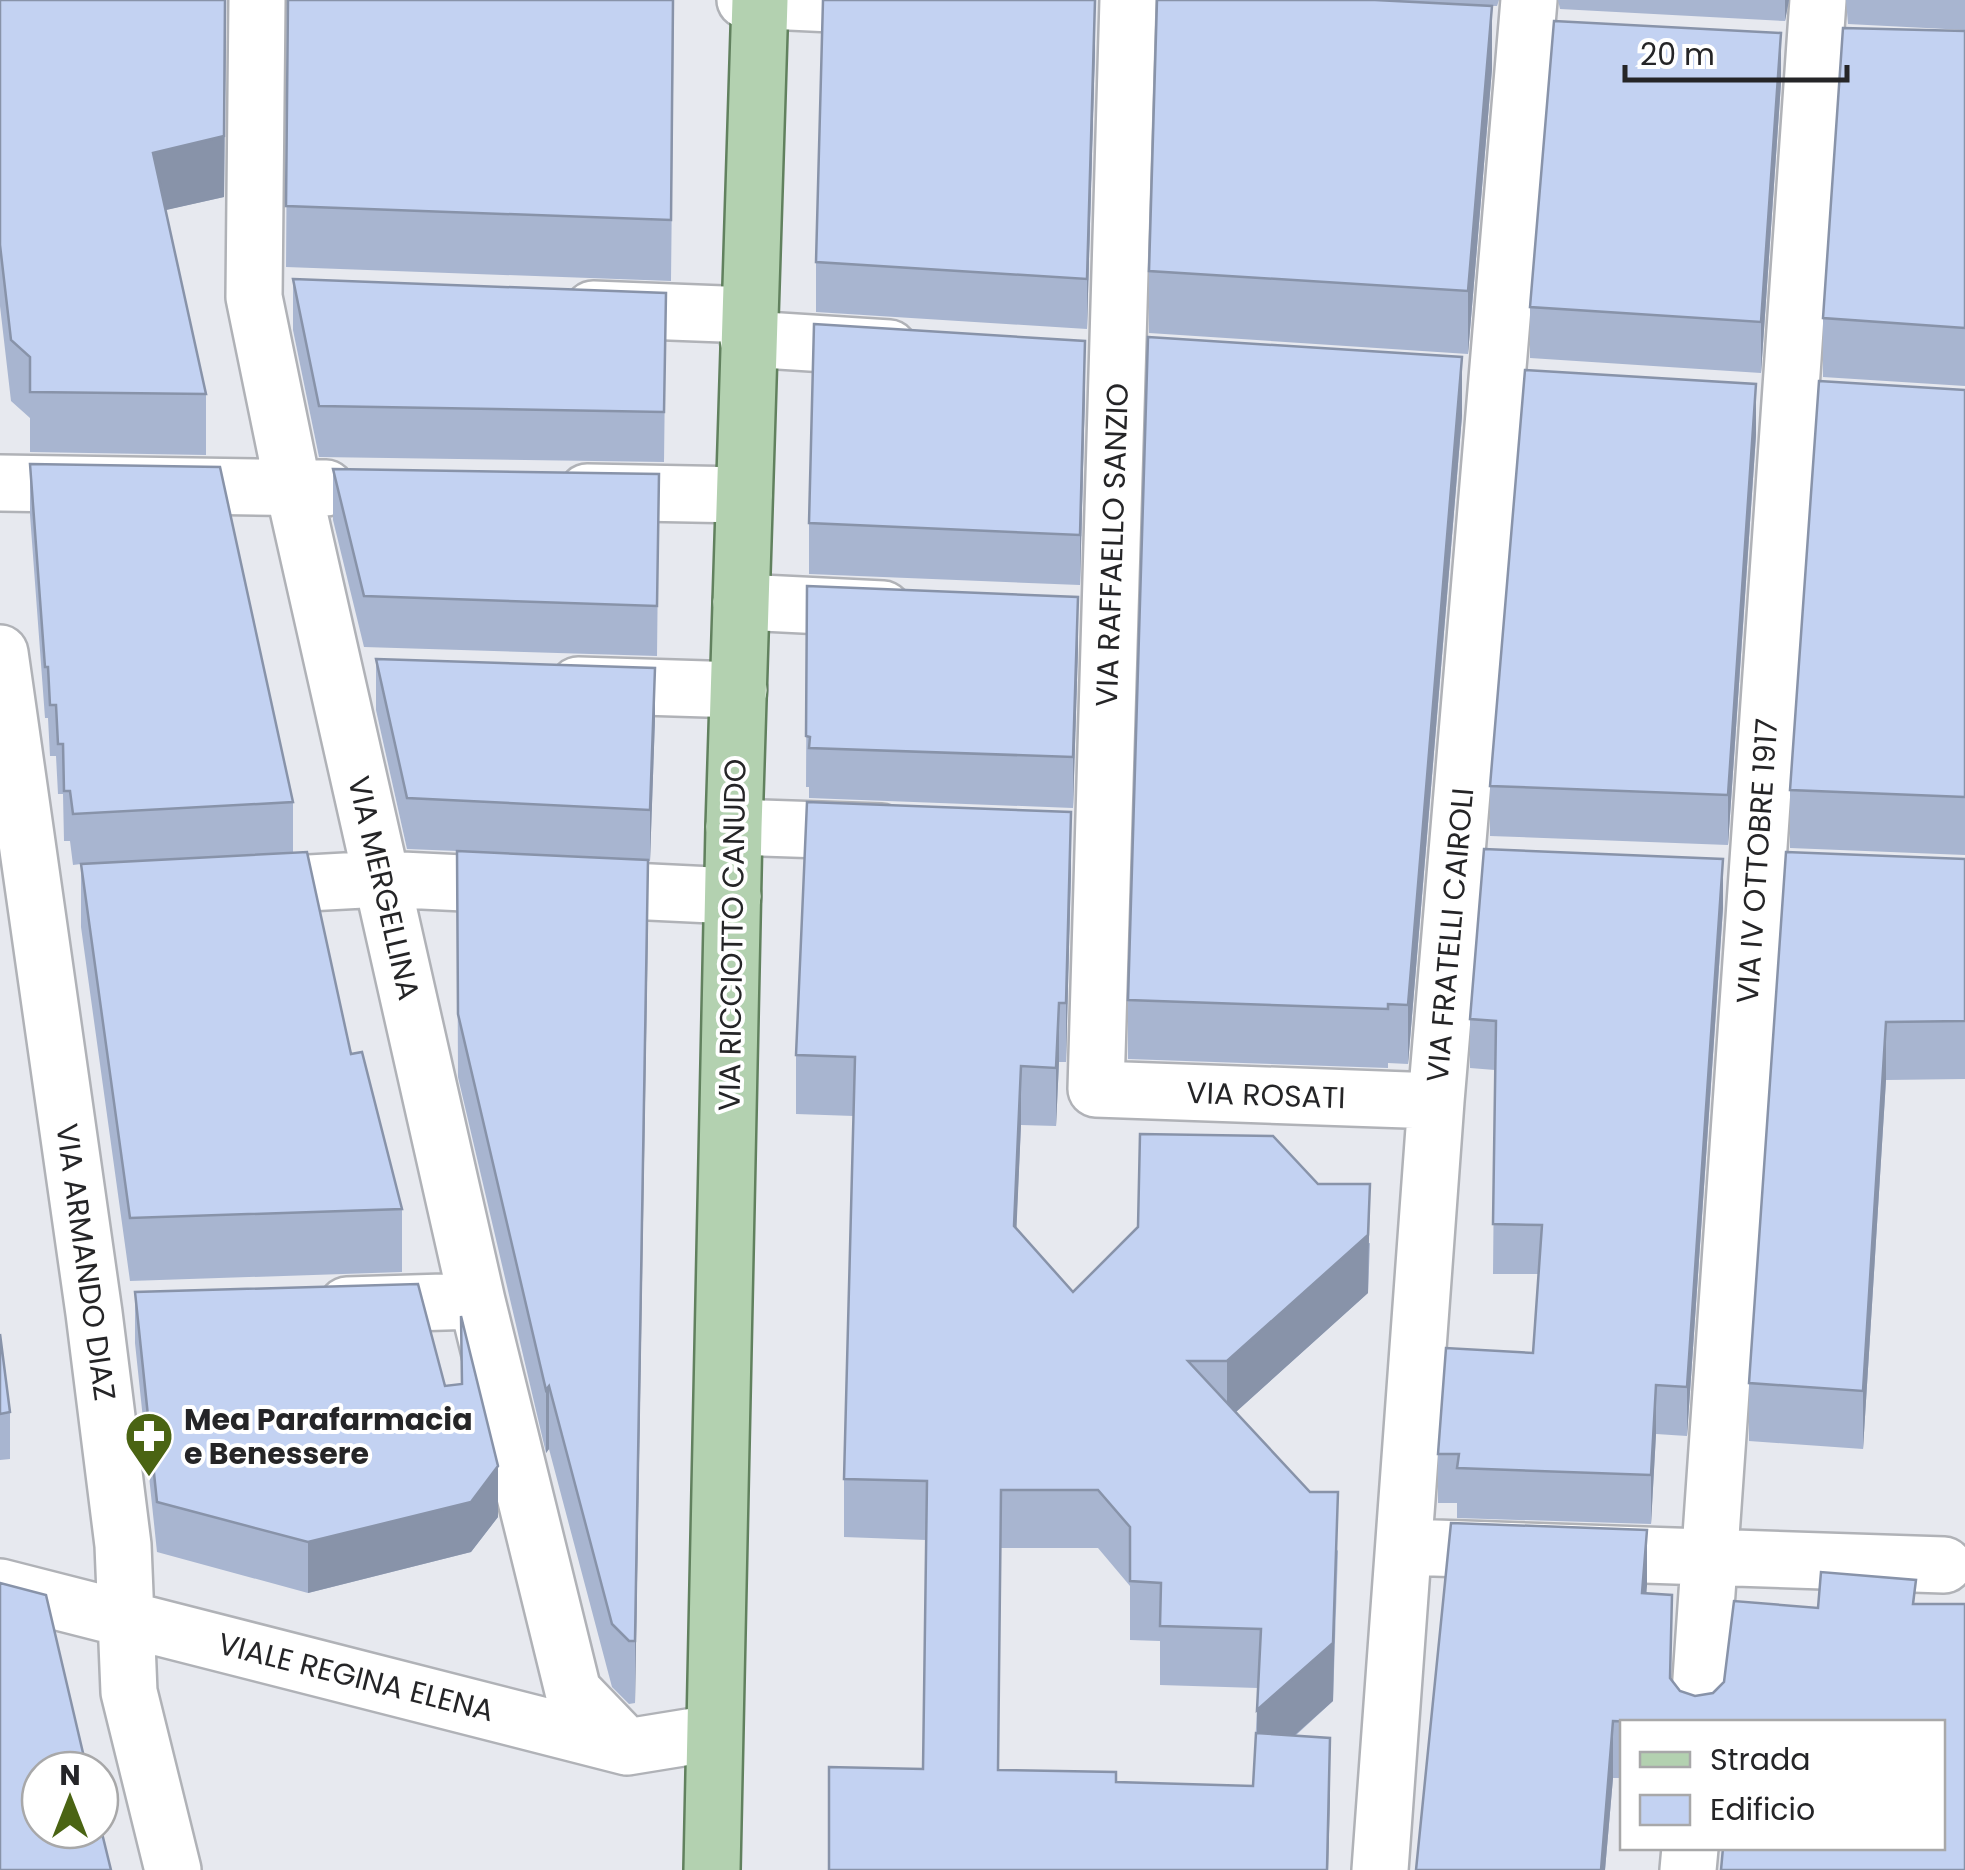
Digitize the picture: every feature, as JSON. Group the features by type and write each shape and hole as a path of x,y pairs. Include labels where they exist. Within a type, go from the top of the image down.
{"main road":[{"name":"VIA RICCIOTTO CANUDO","path":"712,1870 734,826 760,0"}],"street":[{"name":"VIA MERGELLINA","path":"257,0 254,296 293,487 478,1301 572,1691 627,1746"},
{"path":"744,0 954,9"},
{"name":"VIA IV OTTOBRE 1917","path":"1698,1720 1736,878 1769,404 1815,54 1818,0"},
{"path":"1070,14 1141,12"},
{"name":"VIA RAFFAELLO SANZIO","path":"1096,1089 1109,618 1138,364 1141,12"},
{"path":"1466,36 1527,20 1584,42"},
{"name":"VIA FRATELLI CAIROLI","path":"1380,1870 1436,1102 1476,867 1497,387 1527,20"},
{"path":"1757,51 1871,56"},
{"path":"254,296 314,299"},
{"path":"552,308 943,351"},
{"path":"1060,358 1138,364"},
{"path":"1437,383 1555,391"},
{"path":"1769,404 1847,410"},
{"path":"0,483 372,488"},
{"path":"528,491 744,495"},
{"path":"741,602 934,611"},
{"path":"1051,616 1109,618"},
{"name":"VIA ARMANDO DIAZ","path":"0,653 25,910 94,1313 123,1545 129,1692 173,1870"},
{"path":"335,677 393,678"},
{"path":"528,683 739,690"},
{"path":"734,826 929,834"},
{"path":"1046,838 1104,840"},
{"path":"190,890 382,878 734,896"},
{"path":"1736,878 1812,880"},
{"path":"25,910 94,895"},
{"name":"VIA ROSATI","path":"1096,1089 1436,1102"},
{"path":"305,1306 478,1301"},
{"path":"94,1313 152,1311"},
{"path":"1404,1547 1944,1564"},
{"name":"VIALE REGINA ELENA","path":"0,1587 627,1746 713,1733"}],"building":[{"path":"0,0 225,0 224,136 153,153 206,394 30,392 30,357 11,340 0,245"},
{"path":"288,0 673,0 671,220 286,206"},
{"path":"823,0 1095,0 1087,279 816,262"},
{"path":"1157,0 1375,0 1492,6 1468,291 1149,271"},
{"path":"1554,21 1781,33 1761,322 1530,307"},
{"path":"1843,28 1965,31 1965,328 1823,318"},
{"path":"293,279 666,293 664,412 319,406"},
{"path":"814,324 1085,341 1080,535 809,523"},
{"path":"1148,337 1462,357 1408,1005 1388,1004 1388,1009 1128,1000"},
{"path":"1525,370 1756,384 1728,795 1490,786"},
{"path":"1819,381 1965,390 1965,797 1790,790"},
{"path":"30,464 220,467 293,802 73,814 70,791 64,791 63,744 58,744 56,705 50,705 45,667"},
{"path":"333,469 659,474 657,606 364,596"},
{"path":"807,586 1078,597 1073,757 809,748"},
{"path":"376,659 655,668 650,810 407,798"},
{"path":"807,802 1071,812 1066,1003 1059,1003 1056,1068 1021,1066 1014,1226 1073,1292 1138,1227 1140,1134 1273,1136 1318,1184 1370,1184 1368,1235 1227,1361 1188,1361 1310,1492 1338,1492 1333,1643 1257,1710 1261,1629 1160,1626 1161,1583 1130,1581 1130,1527 1098,1490 1001,1490 998,1770 1116,1772 1116,1782 1253,1786 1256,1733 1330,1738 1327,1870 829,1870 829,1767 923,1769 927,1481 844,1479 855,1057 796,1055"},
{"path":"1484,849 1723,859 1687,1387 1656,1385 1651,1475 1457,1468 1459,1454 1438,1454 1446,1348 1533,1353 1542,1225 1493,1224 1496,1021 1470,1019"},
{"path":"457,851 648,860 635,1641 629,1641 612,1624 549,1386 546,1390 458,1014"},
{"path":"307,852 351,1054 362,1052 402,1209 130,1218 81,864"},
{"path":"1786,852 1965,859 1965,1021 1886,1022 1863,1391 1749,1383"},
{"path":"418,1284 445,1386 462,1384 461,1316 498,1466 471,1502 308,1542 157,1502 135,1292"},
{"path":"0,1334 10,1412 0,1414"},
{"path":"1451,1523 1647,1530 1642,1593 1672,1595 1670,1678 1680,1691 1695,1696 1713,1693 1724,1682 1734,1601 1818,1608 1821,1572 1916,1580 1913,1604 1965,1604 1965,1870 1721,1870 1723,1850 1945,1850 1945,1720 1620,1720 1613,1721 1601,1870 1416,1870"},
{"path":"0,1583 46,1595 82,1750 20,1750 20,1850 106,1850 111,1870 0,1870"}],"place":[{"name":"Mea Parafarmacia e Benessere","path":"149,1478"}]}
